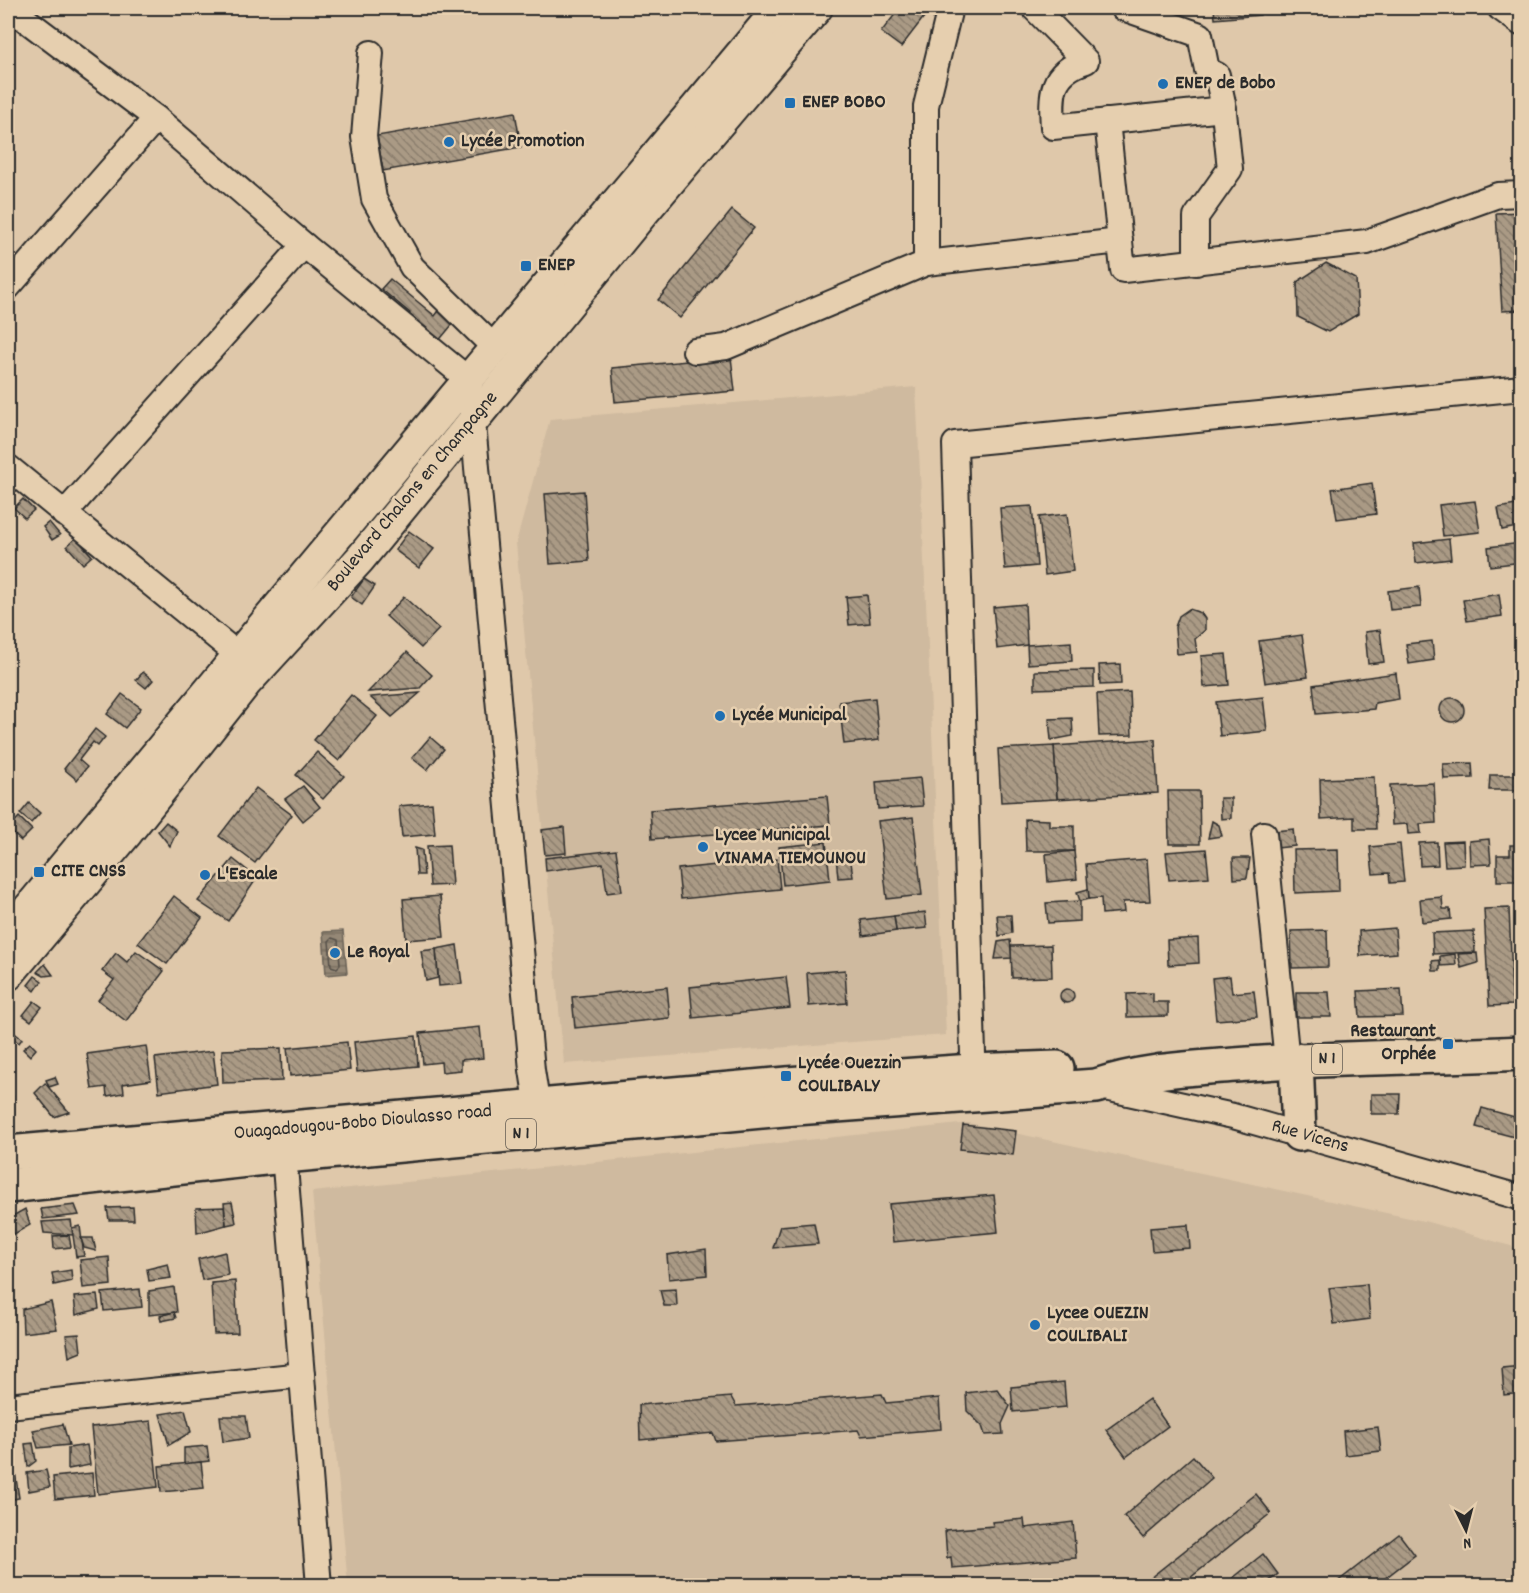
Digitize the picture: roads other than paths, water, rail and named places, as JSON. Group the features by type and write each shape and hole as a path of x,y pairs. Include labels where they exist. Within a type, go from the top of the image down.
{"highway":[{"name":"N 1","path":"1133,1074 1292,1060 1521,1053"},
{"path":"1292,1060 1299,1134"},
{"name":"Ouagadougou-Bobo Dioulasso road","path":"17,1150 283,1143 540,1120 795,1108 1094,1066 1133,1074"},
{"name":"Ouagadougou-Bobo Dioulasso road","path":"973,1083 1096,1086 1133,1074"},
{"name":"Ouagadougou-Bobo Dioulasso road","path":"8,1186 283,1143"}],"main road":[{"name":"Boulevard Chalons en Champagne","path":"11,922 469,380 779,8"},
{"name":"Boulevard Chalons en Champagne","path":"8,975 128,832 248,681 360,559 644,212 817,8"}],"street":[{"path":"926,263 926,106 950,8"},
{"path":"1034,8 1086,61 1070,65 1051,93 1053,127 1224,109"},
{"path":"1123,8 1200,35 1207,70 1217,75 1224,109 1230,169 1196,218 1196,262"},
{"path":"1500,8 1521,24"},
{"path":"9,9 156,118 304,245 469,380 471,425 540,1120"},
{"path":"372,53 364,137 374,199 412,267 495,348"},
{"path":"8,286 156,118"},
{"path":"1107,121 1123,270 1367,242 1498,195 1521,194"},
{"path":"695,351 726,347 926,263 1120,241"},
{"path":"64,514 304,245"},
{"path":"973,1083 955,444 1521,388"},
{"path":"8,467 237,654 248,681"},
{"path":"1264,834 1292,1060"},
{"name":"Rue Vicens","path":"1096,1086 1299,1134 1521,1198"},
{"path":"283,1143 319,1586"},
{"path":"8,1406 302,1375"}],"water":[{"name":"Le Royal","path":"343,931 347,973 326,975 323,932"}],"place":[{"name":"ENEP de Bobo","path":"1163,84"},
{"name":"ENEP BOBO","path":"790,103"},
{"name":"Lycée Promotion","path":"449,142"},
{"name":"ENEP","path":"526,266"},
{"name":"Lycée Municipal","path":"720,716"},
{"name":"Lycee Municipal VINAMA TIEMOUNOU","path":"703,847"},
{"name":"CITE CNSS","path":"39,872"},
{"name":"L'Escale","path":"205,875"},
{"name":"Le Royal","path":"335,953"},
{"name":"Restaurant Orphée","path":"1448,1044"},
{"name":"Lycée Ouezzin COULIBALY","path":"786,1076"},
{"name":"Lycee OUEZIN COULIBALI","path":"1035,1325"}]}
